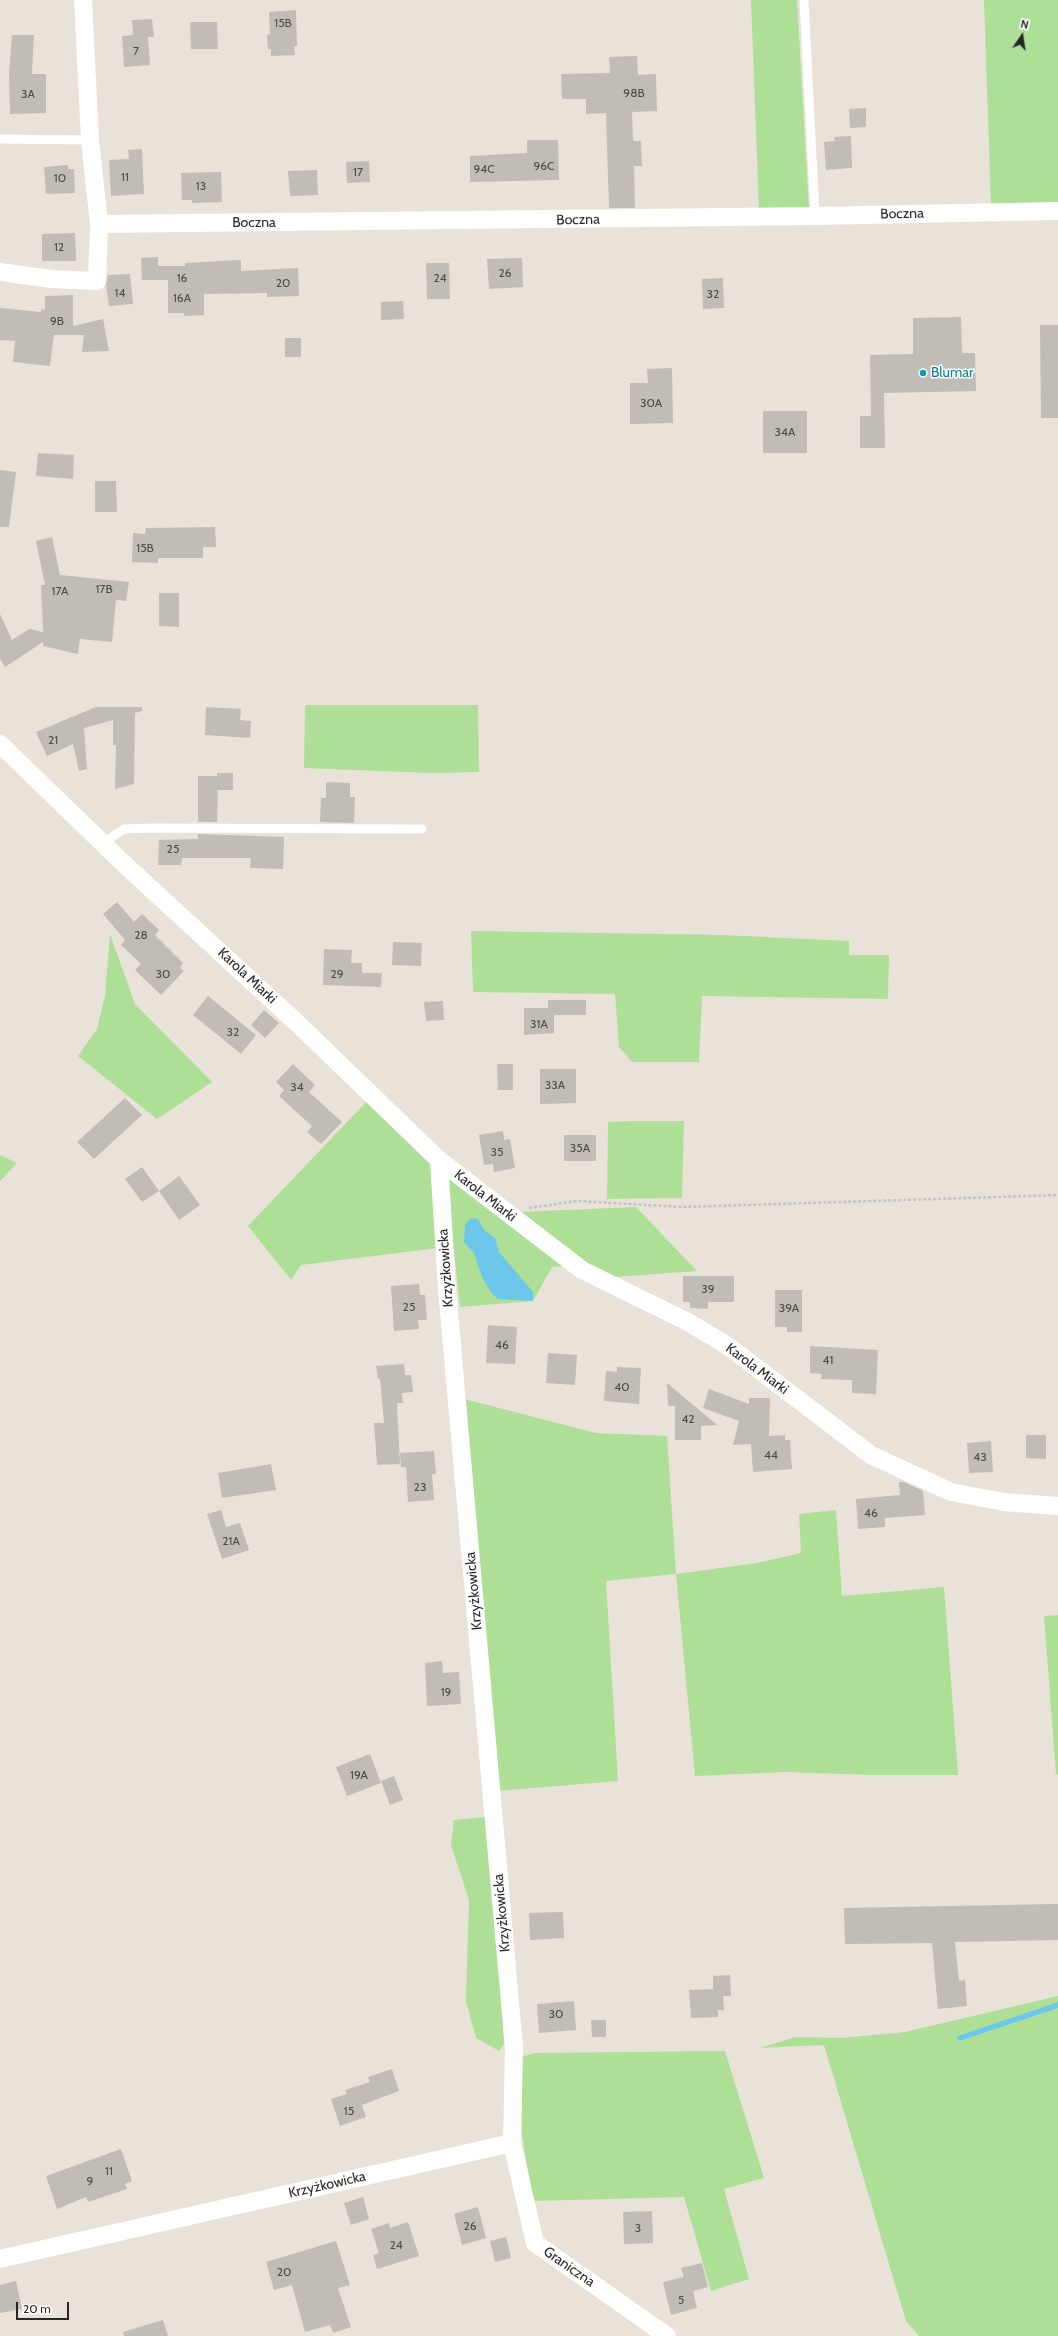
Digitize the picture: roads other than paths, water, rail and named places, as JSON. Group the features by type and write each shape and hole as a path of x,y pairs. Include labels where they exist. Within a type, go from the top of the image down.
{"street":[{"path":"0,272 51,279 98,281 99,224 90,140 83,0"},
{"name":"Boczna","path":"99,224 815,216 1058,211"},
{"name":"Karola Miarki","path":"0,744 103,843 296,1022 438,1160 582,1270 688,1322 728,1346 871,1455 951,1492 1004,1502 1058,1506"},
{"name":"Krzyżkowicka","path":"0,2259 512,2143 514,2048 447,1288 438,1160"},
{"name":"Graniczna","path":"512,2143 535,2243 667,2336"}],"lane":[{"path":"804,0 815,216"},
{"path":"0,139 90,140"},
{"path":"103,843 124,830 152,828 422,829"}],"water":[{"path":"471,1218 478,1219 484,1230 495,1238 499,1252 533,1292 533,1301 498,1299 492,1294 482,1277 474,1253 464,1242 465,1225"}],"waterway":[{"path":"960,2038 1058,2005"}],"place":[{"name":"Blumar","path":"923,373"}]}
